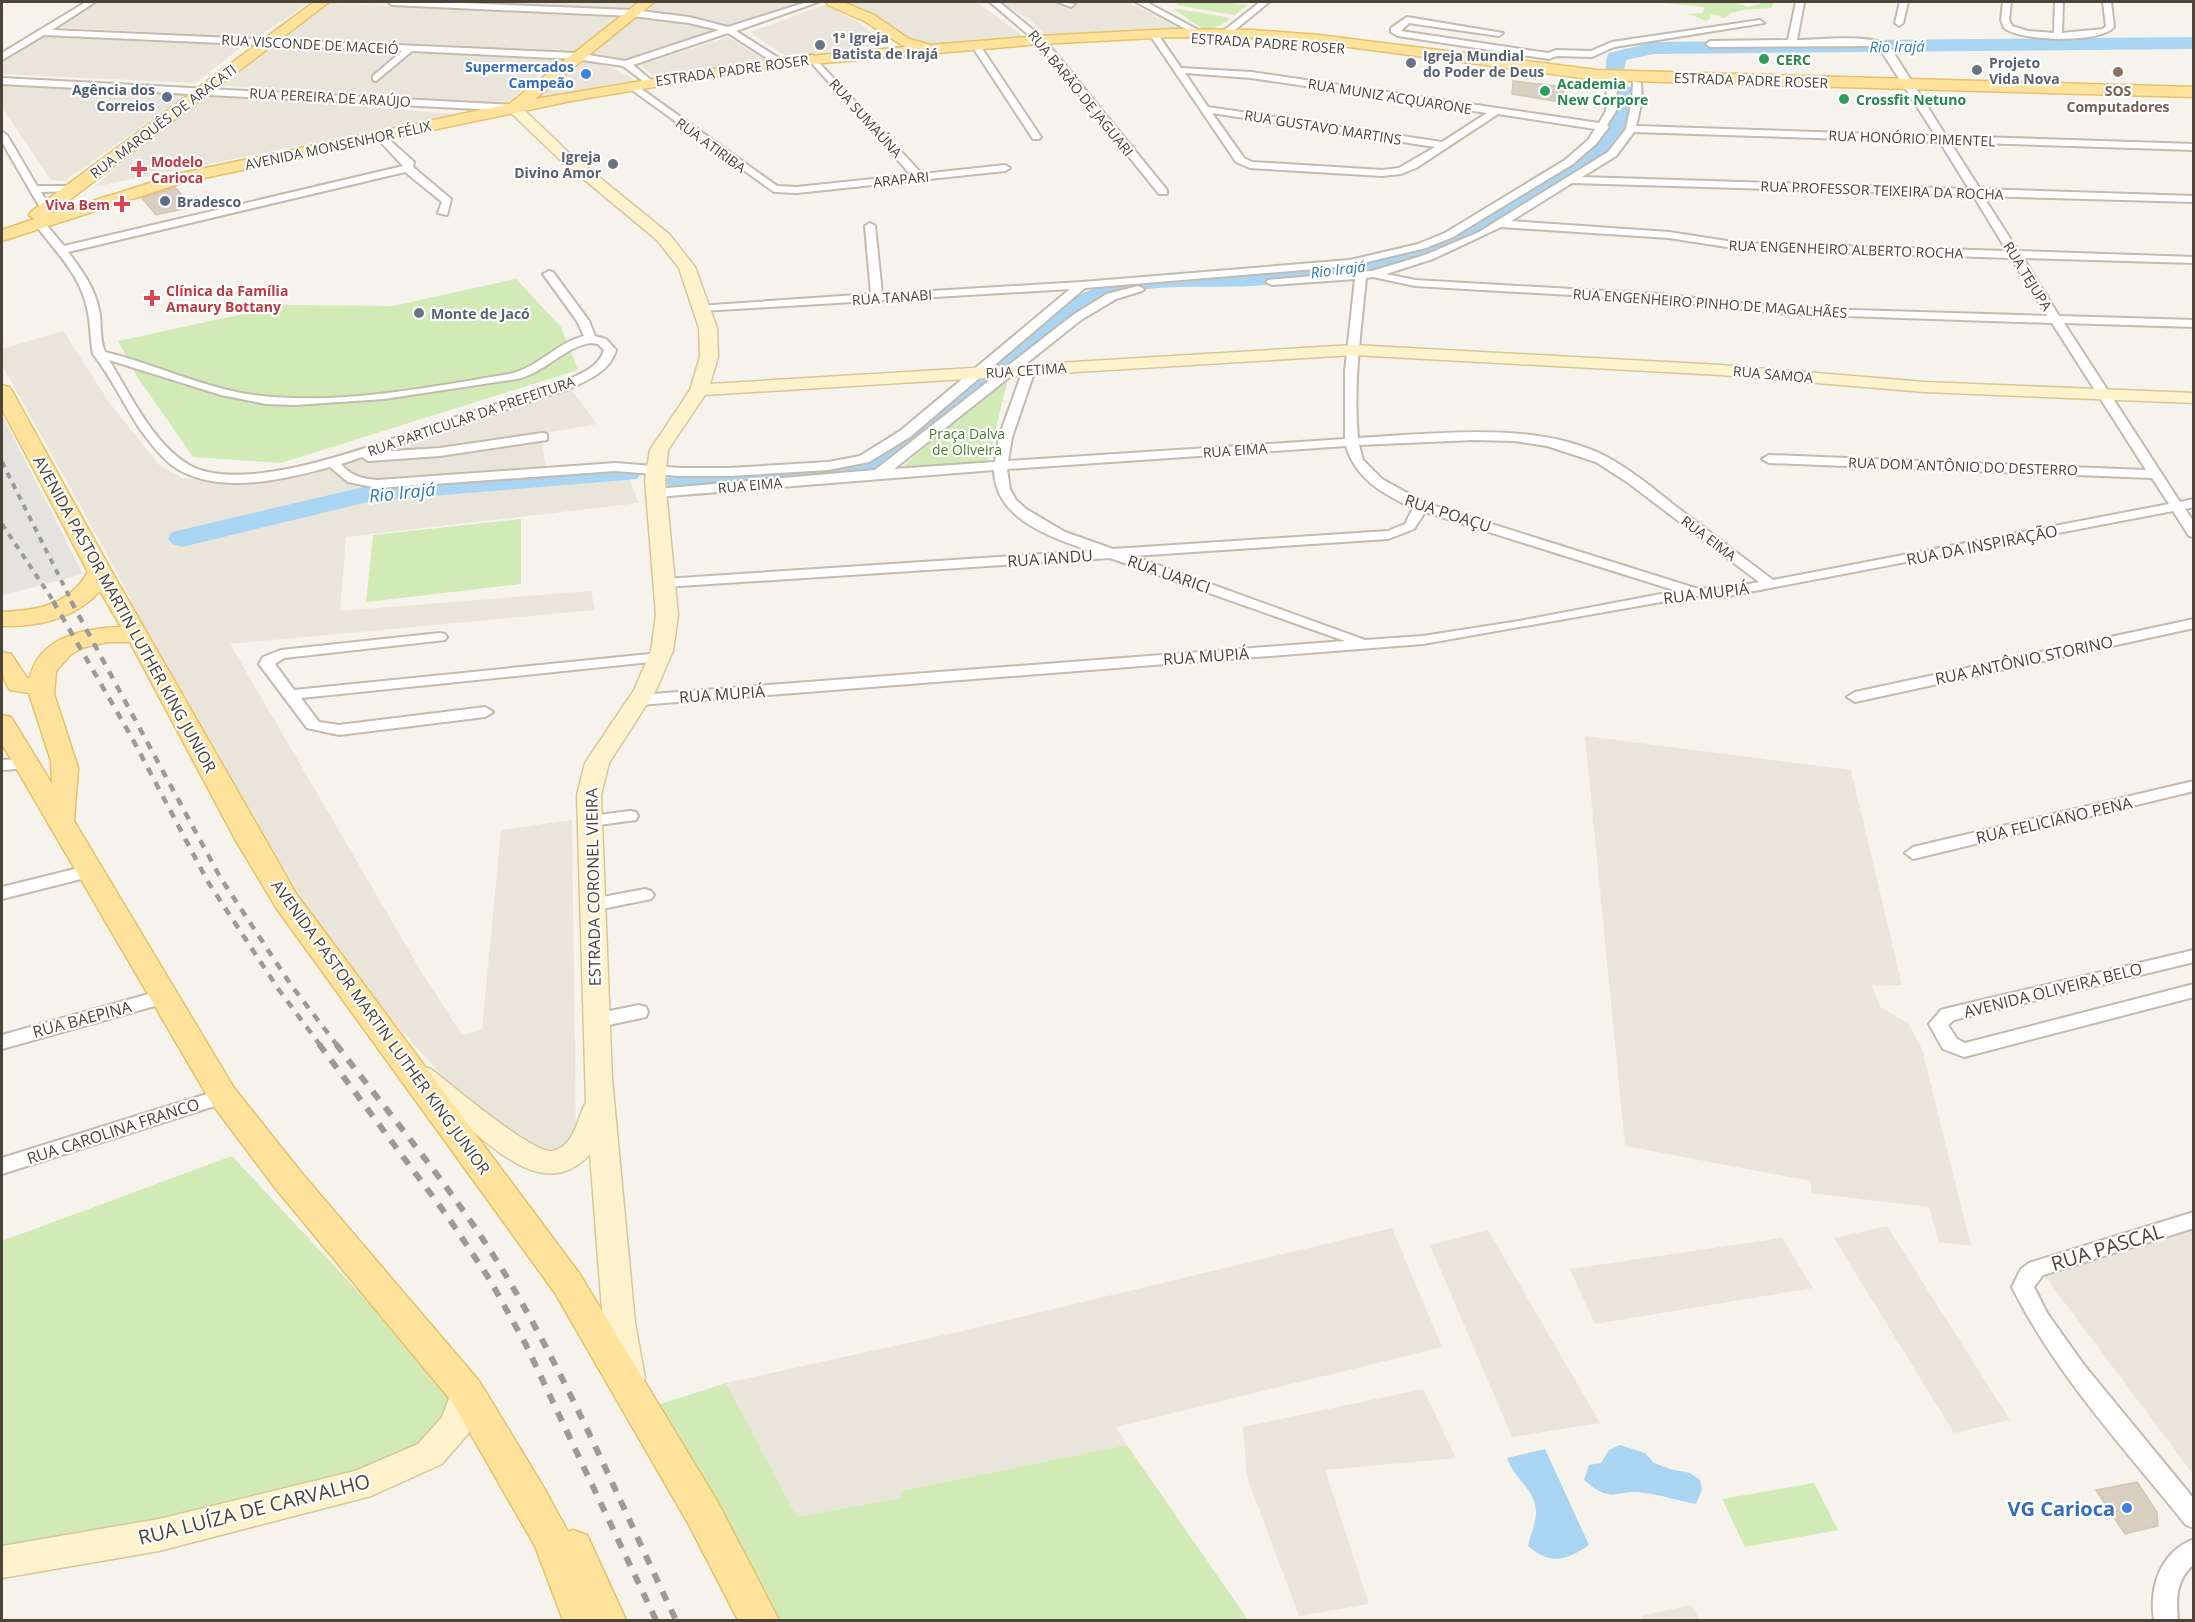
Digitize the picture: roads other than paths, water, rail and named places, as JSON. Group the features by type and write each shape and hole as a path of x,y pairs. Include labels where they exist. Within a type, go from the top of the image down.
{"main road":[{"name":"RUA MARQUÊS DE ARACATI","path":"43,216 204,90 322,2"},
{"name":"AVENIDA MONSENHOR FÉLIX","path":"2,236 43,216 182,178 514,108 576,56 647,2"},
{"path":"833,2 869,18 897,38 918,46 975,46"},
{"name":"ESTRADA PADRE ROSER","path":"514,108 648,82 815,58 1040,40 1198,32 1303,43 1526,74 1612,82 2193,92"},
{"name":"ESTRADA PADRE ROSER","path":"1096,37 1156,38 1223,35 1319,39 1542,69 1638,77 2193,98"},
{"path":"815,58 894,48 898,44 897,38"},
{"path":"74,192 97,197 123,195"},
{"name":"AVENIDA PASTOR MARTIN LUTHER KING JUNIOR","path":"2,391 100,572 138,635 249,839 286,902 542,1246 631,1387 703,1513 759,1620"},
{"path":"2,619 31,619 67,607 87,593 100,572"},
{"path":"61,820 64,762 40,686 51,659 72,643 112,633 138,635"},
{"path":"2,659 19,685 40,686"},
{"path":"9,749 61,820 163,997 224,1096 288,1180 466,1392 523,1453 538,1476 606,1620"},
{"path":"466,1392 531,1500 552,1540 583,1620"}],"street":[{"path":"2,57 91,2"},
{"path":"392,2 632,13 689,21 728,30 779,62"},
{"path":"626,64 814,2"},
{"name":"RUA BARÃO DE JAGUARI","path":"994,2 1040,40 1162,192"},
{"path":"1140,2 1198,32"},
{"path":"1152,8 1161,2"},
{"path":"1223,35 1260,2"},
{"path":"1792,43 1800,2"},
{"path":"1899,24 1904,2"},
{"path":"2007,2 2006,23 2012,30 2029,34 2108,29 2107,2"},
{"path":"2058,33 2059,2"},
{"path":"1499,33 1407,20 1394,30 1549,56 1556,53 1592,54 1631,35 1670,25"},
{"path":"1476,60 1507,23"},
{"path":"1612,45 1704,29 1760,23"},
{"name":"RUA VISCONDE DE MACEIÓ","path":"44,32 576,56 626,64"},
{"path":"1156,38 1240,160 1257,166 1393,173 1412,166 1495,112"},
{"name":"RUA TEJUPA","path":"1710,44 1850,42 1886,47 2013,254 2193,532"},
{"path":"975,46 1036,137"},
{"path":"376,78 410,49"},
{"path":"1542,69 1549,56"},
{"name":"RUA SUMAÚNA","path":"815,58 920,177"},
{"path":"626,64 648,82"},
{"name":"RUA MUNIZ ACQUARONE","path":"1177,70 1242,74 1604,127"},
{"name":"RUA PEREIRA DE ARAÚJO","path":"2,81 514,108"},
{"path":"1604,127 1611,111 1612,82"},
{"path":"877,474 927,438 1005,371 1099,301 1126,291 1367,275 1457,247 1500,224 1612,154 1631,129 1637,100 1636,83"},
{"name":"RUA ATIRIBA","path":"630,85 764,184 774,189 797,190"},
{"name":"ESTRADA CORONEL VIEIRA","path":"514,108 562,154 673,246 687,267 708,328 709,357 699,390 664,440 659,450 656,470 667,626 660,657 639,700 595,768 589,795 595,1021 600,1097 619,1323 631,1387"},
{"name":"RUA GUSTAVO MARTINS","path":"1205,109 1442,145"},
{"name":"RUA TANABI","path":"702,308 1082,285 1350,263 1422,246 1474,221 1569,162 1592,142 1604,127"},
{"name":"RUA HONÓRIO PIMENTEL","path":"1631,129 2193,147"},
{"name":"RUA PARTICULAR DA PREFEITURA","path":"2,135 35,189 43,216 92,304 94,339 99,354 169,457 187,470 203,475 238,477 292,472 334,463 579,380 596,370 609,357 608,345 591,339 571,345 534,370 509,377 392,393 300,401 238,396 145,365 99,354"},
{"path":"380,136 410,164 407,168"},
{"path":"407,168 447,201 448,205 443,213"},
{"path":"61,250 407,168"},
{"name":"ARAPARI","path":"797,190 1005,168"},
{"name":"RUA PROFESSOR TEIXEIRA DA ROCHA","path":"1570,180 2193,199"},
{"path":"35,189 74,192"},
{"name":"RUA ENGENHEIRO ALBERTO ROCHA","path":"1500,224 1669,235 1740,246 2193,260"},
{"path":"870,226 877,298"},
{"path":"549,274 583,321 591,339"},
{"name":"RUA ENGENHEIRO PINHO DE MAGALHÃES","path":"1367,275 1415,283 1658,297 1787,311 2193,324"},
{"name":"RUA POAÇU","path":"1367,275 1353,350 1351,442 1356,458 1374,481 1395,495 1420,506 1695,592"},
{"path":"334,463 342,474 350,479 378,484 615,467 730,472 828,466 864,459 891,445 1082,285"},
{"name":"RUA CETIMA","path":"699,390 1353,350"},
{"name":"RUA SAMOA","path":"1353,350 1701,369 1925,387 2193,398"},
{"name":"RUA UARICI","path":"1029,370 1009,428 1000,467 1004,492 1022,513 1060,535 1365,644"},
{"name":"RUA EIMA","path":"656,493 877,474 1351,442 1495,436 1549,442 1585,453 1624,473 1770,584"},
{"path":"352,457 417,455 542,437"},
{"name":"RUA DOM ANTÔNIO DO DESTERRO","path":"1769,459 2156,474"},
{"name":"RUA DA INSPIRAÇÃO","path":"1770,584 2193,503"},
{"name":"RUA IANDU","path":"664,583 1398,533 1414,523 1420,506"},
{"name":"RUA MUPIÁ","path":"639,700 1452,637 1695,592 1723,593 1770,584"},
{"name":"RUA ANTÔNIO STORINO","path":"1856,697 2193,623"},
{"path":"440,637 274,656 267,664 313,725 328,730 485,712"},
{"path":"290,695 660,657"},
{"name":"RUA FELICIANO PENA","path":"1913,853 2193,786"},
{"path":"591,820 630,816"},
{"path":"2,893 91,871"},
{"path":"592,905 645,895"},
{"name":"AVENIDA OLIVEIRA BELO","path":"2193,956 1948,1015 1938,1024 1950,1044 1964,1050 2193,990"},
{"name":"RUA BAEPINA","path":"2,1042 163,997"},
{"path":"595,1021 639,1012"},
{"name":"ESTRADA CORONEL VIEIRA","path":"406,1065 518,1151 540,1162 568,1158 579,1151 589,1134 600,1097"},
{"name":"RUA CAROLINA FRANCO","path":"2,1166 224,1096"},
{"name":"RUA PASCAL","path":"2193,1220 2036,1269 2024,1280 2023,1287 2039,1319 2076,1372 2193,1517"},
{"name":"RUA LUÍZA DE CARVALHO","path":"2,1562 159,1535 359,1485 430,1454 456,1424 466,1392"},
{"path":"2166,1620 2162,1599 2166,1582 2175,1568 2193,1550"}],"water":[{"path":"1620,1445 1645,1453 1654,1463 1690,1473 1700,1480 1702,1489 1696,1504 1645,1493 1609,1494 1594,1488 1584,1480 1589,1465 1601,1463 1609,1450"},
{"path":"1545,1449 1589,1545 1573,1555 1558,1559 1544,1556 1528,1546 1536,1517 1535,1505 1529,1491 1507,1458"}],"waterway":[{"name":"Rio Irajá","path":"1616,72 1616,57 1654,48 2194,43"},
{"name":"Rio Irajá","path":"1002,361 1078,305 1112,289 1130,284 1251,279 1333,272 1412,257 1461,240 1588,161 1599,151 1616,130 1622,114 1623,89"},
{"name":"Rio Irajá","path":"679,481 841,470 880,459 897,450 986,375"},
{"name":"Rio Irajá","path":"182,538 372,493 627,473"}],"railway":[{"path":"2,462 72,602"},
{"path":"2,524 54,602"},
{"path":"53,601 131,736 208,882 279,990 320,1045"},
{"path":"71,601 220,877 291,985 337,1045"},
{"path":"319,1044 448,1217 490,1280 526,1345 656,1620"},
{"path":"336,1044 445,1185 505,1274 574,1401 676,1620"}],"place":[{"name":"1ª Igreja Batista de Irajá","path":"820,45"},
{"name":"CERC","path":"1764,59"},
{"name":"Igreja Mundial do Poder de Deus","path":"1411,63"},
{"name":"Projeto Vida Nova","path":"1977,70"},
{"name":"SOS Computadores","path":"2118,72"},
{"name":"Supermercados Campeão","path":"586,74"},
{"name":"Academia New Corpore","path":"1545,91"},
{"name":"Agência dos Correios","path":"167,97"},
{"name":"Crossfit Netuno","path":"1844,99"},
{"name":"Igreja Divino Amor","path":"613,164"},
{"name":"Modelo Carioca","path":"139,169"},
{"name":"Bradesco","path":"165,201"},
{"name":"Viva Bem","path":"122,204"},
{"name":"Clínica da Família Amaury Bottany","path":"152,298"},
{"name":"Monte de Jacó","path":"419,313"},
{"name":"VG Carioca","path":"2127,1508"}],"park label":[{"name":"Praça Dalva de Oliveira","path":"967,442"}]}
